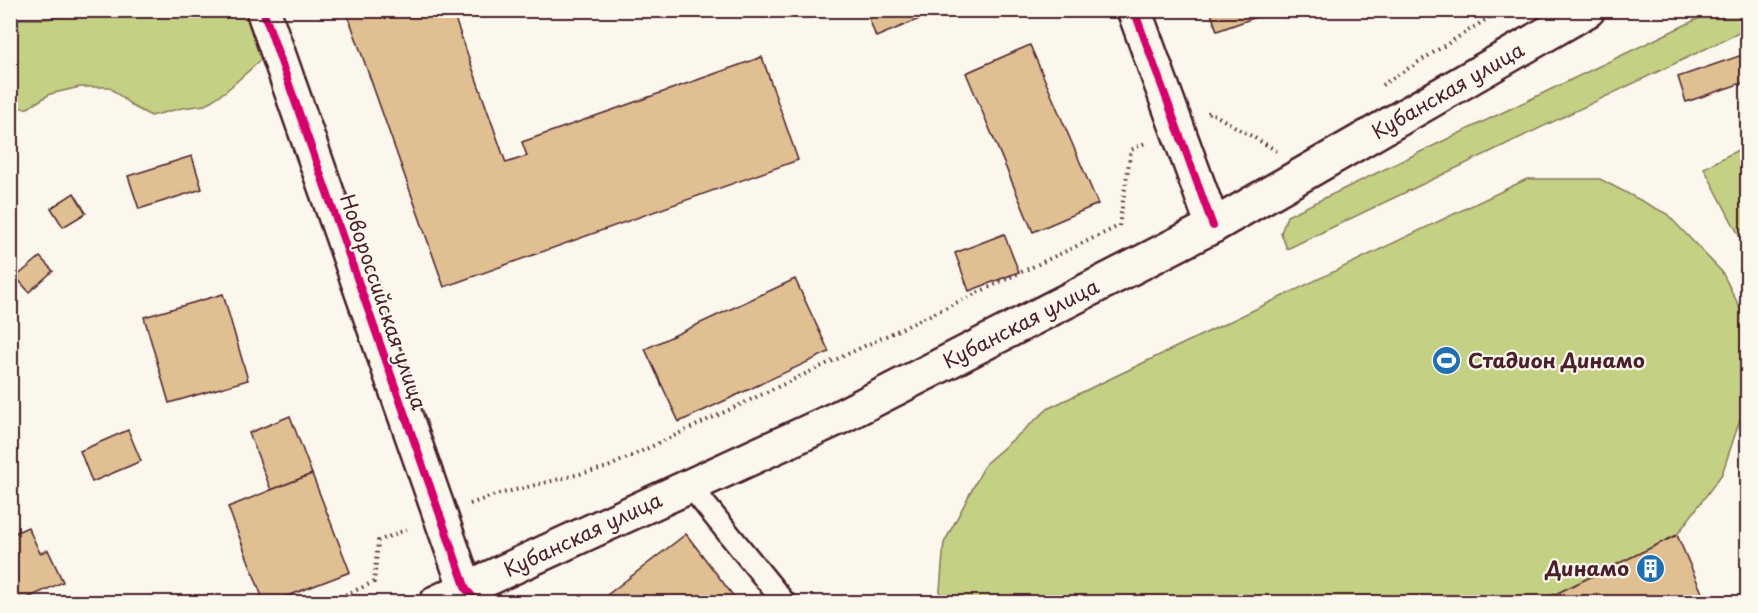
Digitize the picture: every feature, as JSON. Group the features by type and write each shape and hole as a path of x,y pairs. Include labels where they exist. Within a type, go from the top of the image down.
{"main road":[{"name":"Новороссийская улица","path":"263,10 440,515 471,596"},
{"path":"1134,10 1213,226"},
{"name":"Кубанская улица","path":"437,603 471,596 690,486 838,418 1213,226 1588,10"}],"lane":[{"path":"690,486 784,603"}],"path":[{"path":"1379,87 1501,10"},
{"path":"330,603 374,582 378,541 495,495 608,467 1119,226 1131,150 1210,112 1278,152"}],"green space":[{"path":"88,10 257,10 263,58 226,91 205,105 151,116 134,107 109,87 80,87 50,94 28,108 11,108 11,23 21,19 47,19"},
{"path":"1714,11 1743,11 1747,29 1287,249 1281,233 1287,216"},
{"path":"1747,145 1747,251 1704,168"},
{"name":"Стадион Динамо","path":"1527,179 1600,179 1667,214 1722,272 1747,322 1747,399 1722,474 1677,535 1543,602 939,602 944,543 986,463 1049,408"}],"building":[{"path":"346,10 452,10 506,163 527,156 522,142 762,57 798,160 444,287"},
{"path":"866,10 941,10 876,37"},
{"path":"1210,10 1276,10 1217,31"},
{"path":"1030,45 1098,204 1033,232 966,73"},
{"path":"1748,53 1748,81 1686,102 1678,77"},
{"path":"192,156 202,189 139,209 128,176"},
{"path":"74,193 86,213 63,227 51,208"},
{"path":"1004,234 1019,272 969,291 955,253"},
{"path":"40,257 53,271 29,292 16,277"},
{"path":"795,279 829,352 679,422 645,349"},
{"path":"223,294 248,380 169,403 144,317"},
{"path":"290,416 312,474 271,490 249,433"},
{"path":"128,430 141,461 92,482 80,451"},
{"path":"312,474 350,572 272,602 264,602 228,507"},
{"path":"28,527 40,553 48,550 63,582 19,602 10,585 10,535"},
{"path":"686,534 738,602 598,602"},
{"name":"Динамо","path":"1677,535 1706,602 1539,602"}],"cycle path":[{"path":"263,10 466,589 477,602"},
{"path":"1134,10 1213,226"}],"place":[{"name":"Стадион Динамо","path":"1447,361"},
{"name":"Динамо","path":"1650,569"}]}
